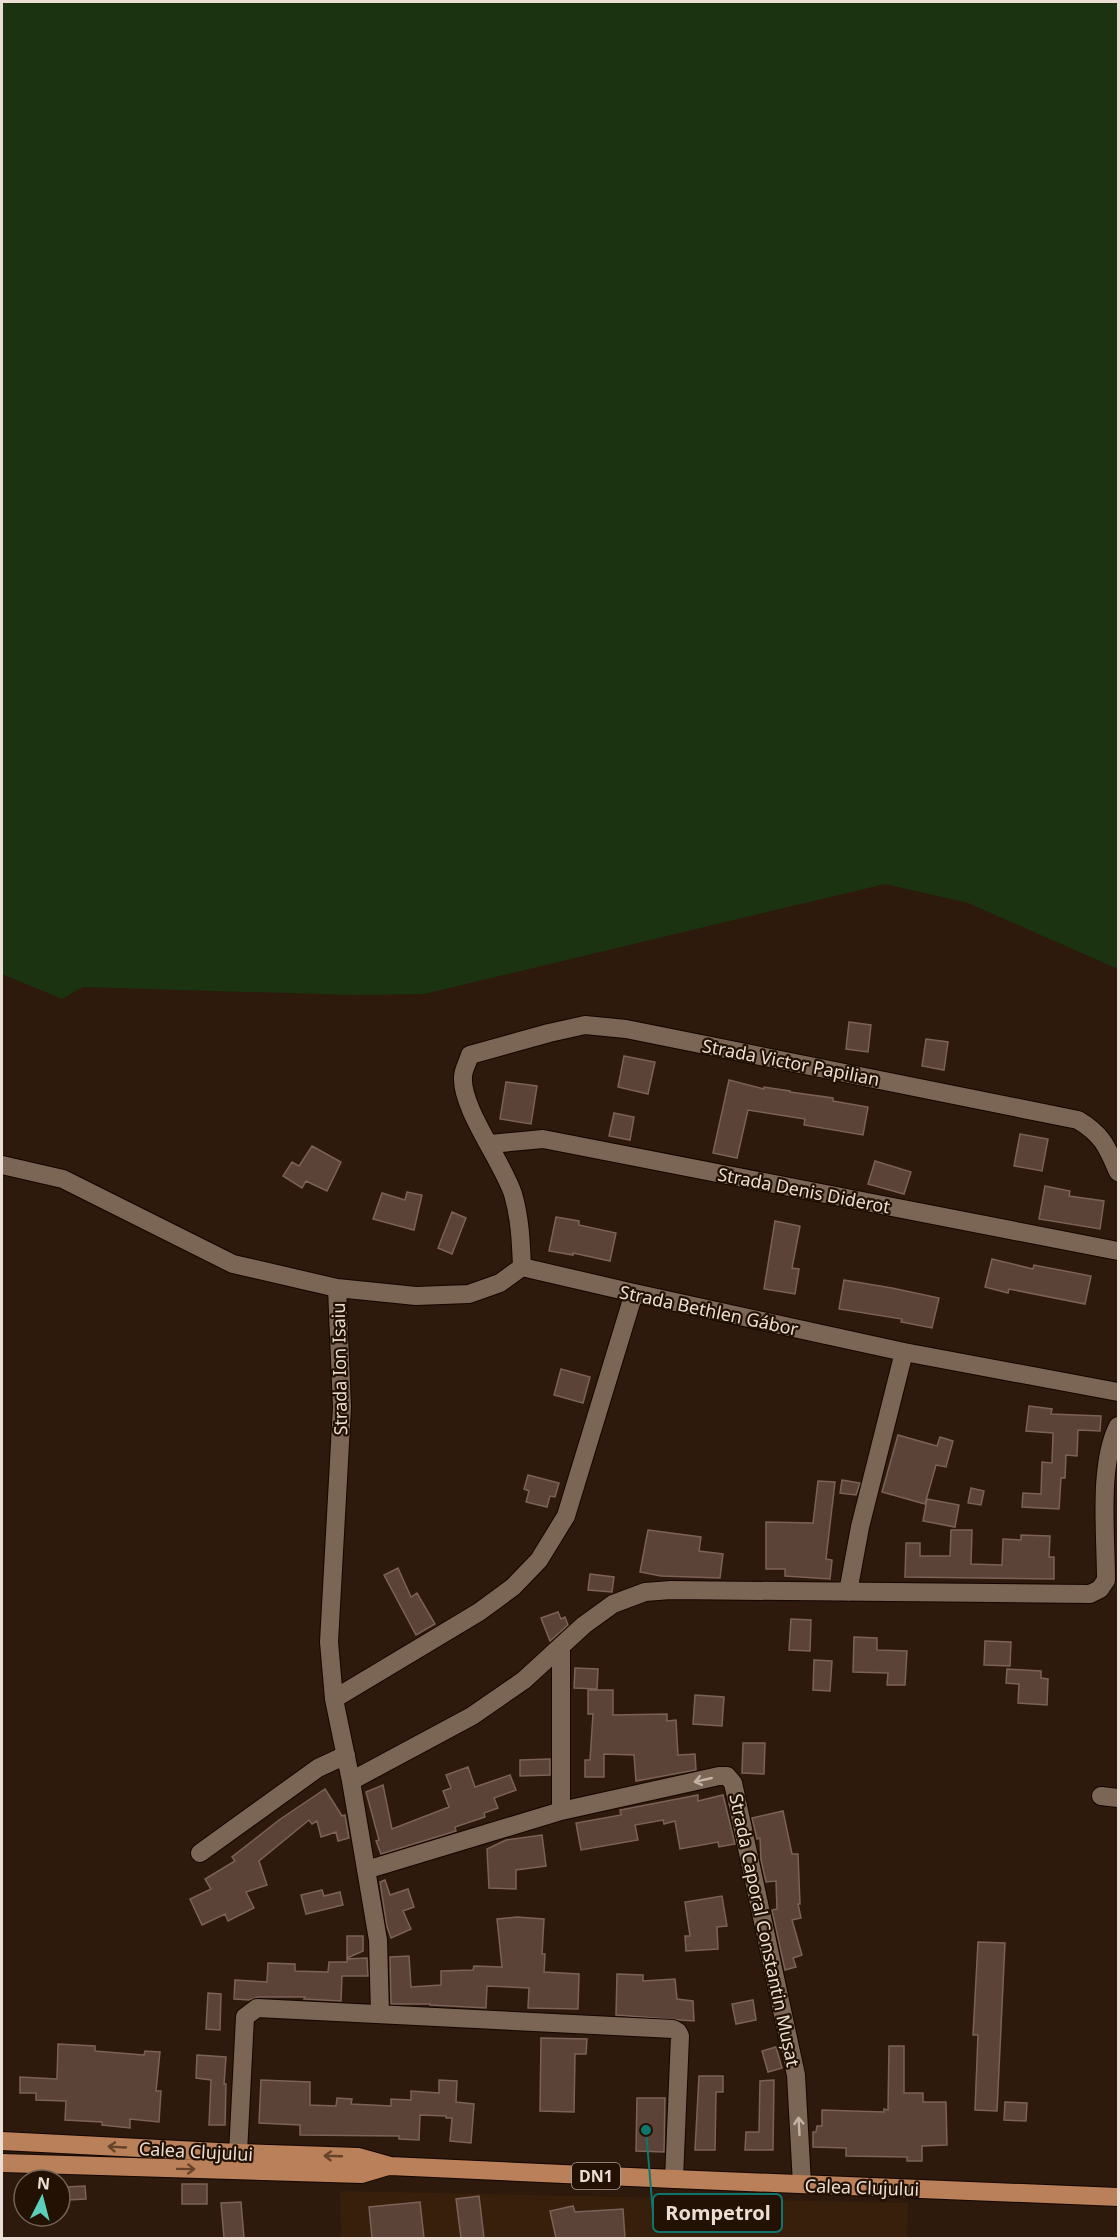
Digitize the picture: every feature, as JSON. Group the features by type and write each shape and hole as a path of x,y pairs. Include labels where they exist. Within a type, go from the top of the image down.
{"main road":[{"name":"Calea Clujului","path":"2,2142 358,2157 390,2166 1119,2197"},
{"name":"Calea Clujului","path":"2,2163 361,2174 390,2166"}],"street":[{"name":"Strada Victor Papilian","path":"489,1144 464,1091 462,1075 471,1055 585,1025 626,1029 1078,1120 1112,1140 1119,1172"},
{"name":"Strada Denis Diderot","path":"489,1144 543,1139 1119,1251"},
{"path":"337,1288 417,1296 469,1294 500,1283 522,1267 520,1226 513,1194 489,1144"},
{"name":"Strada Ion Isaiu","path":"3,1165 63,1179 233,1264 337,1288 342,1407 329,1642 334,1699 351,1781"},
{"name":"Strada Bethlen Gábor","path":"522,1267 904,1352 1119,1392"},
{"path":"334,1699 479,1612 513,1587 539,1560 566,1516 634,1293"},
{"path":"848,1592 860,1527 904,1352"},
{"path":"380,2013 378,1940 351,1781 472,1716 524,1680 584,1625 613,1604 645,1592 671,1590 1090,1594 1100,1589 1106,1580 1106,1467 1110,1443 1119,1426"},
{"path":"561,1647 561,1811"},
{"path":"200,1853 318,1768 346,1755"},
{"name":"Strada Caporal Constantin Mușat","path":"366,1870 561,1811 727,1776 734,1783 796,2075 802,2184"},
{"path":"238,2153 245,2017 257,2008 673,2029 678,2031 680,2036 674,2179"}],"shaded area":[{"path":"340,2191 908,2203 907,2238 341,2238"}],"green space":[{"path":"2,2 1118,2 1118,969 968,903 885,884 424,994 353,995 83,987 62,999 2,974"}],"building":[{"path":"849,1022 871,1025 868,1052 846,1049"},
{"path":"926,1039 948,1042 944,1070 922,1066"},
{"path":"624,1056 655,1062 648,1094 618,1087"},
{"path":"729,1080 764,1089 764,1087 833,1098 833,1101 868,1107 863,1135 804,1125 805,1119 748,1110 737,1158 713,1153"},
{"path":"506,1082 537,1086 531,1124 500,1119"},
{"path":"614,1113 634,1117 630,1140 609,1136"},
{"path":"1020,1134 1048,1139 1042,1171 1014,1166"},
{"path":"312,1146 341,1162 327,1191 306,1181 302,1188 283,1176 292,1162 299,1166"},
{"path":"875,1161 911,1172 904,1194 868,1184"},
{"path":"1045,1186 1070,1191 1069,1196 1104,1201 1100,1229 1039,1219"},
{"path":"407,1192 422,1195 414,1230 373,1219 382,1193 405,1200"},
{"path":"452,1212 466,1218 452,1254 438,1248"},
{"path":"556,1217 579,1221 579,1225 616,1233 610,1261 573,1253 573,1255 549,1251"},
{"path":"775,1221 800,1226 792,1268 799,1269 795,1294 764,1289"},
{"path":"992,1259 1033,1269 1034,1265 1091,1276 1085,1304 1009,1289 1008,1293 985,1287"},
{"path":"844,1280 939,1298 932,1328 901,1322 902,1319 839,1309"},
{"path":"561,1369 590,1377 583,1403 554,1395"},
{"path":"1029,1406 1052,1409 1051,1414 1101,1416 1100,1431 1078,1430 1077,1456 1066,1455 1065,1478 1061,1478 1059,1509 1022,1507 1023,1493 1041,1494 1042,1462 1052,1463 1053,1433 1026,1431"},
{"path":"898,1435 937,1446 940,1437 953,1441 946,1467 936,1465 925,1504 882,1492"},
{"path":"528,1475 559,1483 555,1497 550,1496 547,1507 526,1502 529,1491 524,1489"},
{"path":"842,1480 860,1483 856,1495 840,1493"},
{"path":"818,1481 835,1482 826,1559 832,1560 830,1579 785,1576 785,1569 766,1569 766,1522 813,1523"},
{"path":"971,1488 984,1491 981,1505 968,1503"},
{"path":"927,1499 959,1505 955,1527 923,1521"},
{"path":"648,1530 701,1537 699,1551 723,1554 720,1578 661,1576 640,1572"},
{"path":"951,1530 972,1530 971,1564 1002,1565 1003,1539 1021,1540 1021,1535 1050,1536 1049,1557 1054,1557 1054,1579 905,1577 906,1543 920,1543 920,1556 950,1556"},
{"path":"398,1568 411,1597 417,1593 435,1624 416,1635 384,1575"},
{"path":"590,1574 614,1577 612,1592 588,1590"},
{"path":"558,1612 561,1619 565,1617 568,1625 550,1641 541,1618"},
{"path":"791,1619 811,1620 810,1651 789,1650"},
{"path":"854,1637 877,1638 877,1650 907,1651 905,1685 887,1685 888,1673 853,1672"},
{"path":"985,1641 1011,1642 1010,1666 984,1665"},
{"path":"814,1660 832,1661 830,1691 813,1690"},
{"path":"575,1668 598,1669 597,1689 574,1688"},
{"path":"1007,1669 1041,1671 1041,1678 1048,1679 1047,1705 1018,1703 1019,1684 1006,1683"},
{"path":"588,1690 613,1690 613,1715 667,1714 667,1721 676,1720 678,1755 695,1754 696,1770 636,1781 634,1755 604,1754 604,1777 585,1777 585,1760 590,1760 593,1714 588,1714"},
{"path":"695,1695 724,1697 722,1726 693,1724"},
{"path":"743,1743 765,1743 764,1774 742,1773"},
{"path":"550,1759 550,1775 520,1776 520,1760"},
{"path":"468,1767 475,1787 510,1775 516,1790 494,1798 498,1808 484,1813 485,1817 455,1827 456,1831 381,1854 376,1841 379,1840 366,1792 383,1785 392,1829 449,1807 443,1791 451,1788 446,1775"},
{"path":"325,1789 342,1816 345,1815 349,1838 338,1841 336,1832 321,1837 317,1821 312,1824 309,1820 259,1861 267,1885 246,1892 254,1908 228,1921 225,1914 202,1925 190,1899 211,1889 205,1879 235,1861 232,1857 279,1820"},
{"path":"698,1795 698,1801 723,1795 735,1844 719,1847 718,1842 680,1849 675,1821 664,1824 663,1820 635,1825 638,1840 581,1850 576,1823 621,1815 620,1810"},
{"path":"783,1811 792,1854 798,1854 800,1904 798,1904 801,1918 792,1920 802,1955 793,1958 796,1967 785,1970 772,1910 777,1909 776,1881 766,1882 761,1860 760,1838 757,1839 752,1818"},
{"path":"542,1835 546,1866 516,1870 516,1889 489,1888 487,1849 506,1840"},
{"path":"385,1880 390,1895 408,1889 414,1907 403,1911 411,1929 391,1938 387,1927 380,1882"},
{"path":"322,1890 324,1896 340,1892 343,1905 306,1914 301,1895"},
{"path":"722,1896 727,1926 717,1927 718,1949 686,1951 685,1936 690,1936 685,1902"},
{"path":"517,1917 544,1919 542,1954 545,1954 544,1972 579,1974 578,2009 528,2008 529,1988 487,1986 486,2008 391,2004 390,1957 409,1956 411,1987 441,1985 441,1971 473,1970 474,1966 502,1967 497,1919"},
{"path":"347,1936 363,1936 363,1951 347,1958"},
{"path":"978,1942 1005,1943 997,2111 975,2110 978,2035 973,2035"},
{"path":"367,1958 368,1976 342,1976 341,2001 304,1999 305,1997 234,1999 235,1980 267,1982 268,1963 295,1964 295,1971 328,1972 329,1962 347,1962 347,1959"},
{"path":"617,1974 643,1975 643,1981 675,1979 677,1999 693,2001 694,2021 616,2015"},
{"path":"208,1993 221,1994 220,2030 206,2029"},
{"path":"753,2000 756,2020 736,2024 732,2004"},
{"path":"541,2038 587,2039 586,2054 575,2054 574,2112 540,2111"},
{"path":"58,2044 95,2046 95,2051 144,2055 145,2051 160,2052 156,2091 161,2091 159,2122 130,2119 130,2128 102,2125 102,2122 65,2120 66,2101 36,2100 36,2093 20,2093 20,2077 57,2079"},
{"path":"889,2046 904,2046 904,2093 923,2093 923,2102 946,2102 947,2145 922,2146 922,2161 907,2161 907,2157 846,2156 846,2148 813,2147 813,2132 816,2132 817,2126 822,2126 822,2110 884,2112 884,2109 888,2110"},
{"path":"776,2047 782,2068 768,2072 762,2051"},
{"path":"197,2055 226,2057 225,2125 209,2125 211,2080 196,2078"},
{"path":"699,2076 723,2076 723,2092 716,2092 715,2150 695,2150"},
{"path":"261,2080 310,2082 310,2105 336,2106 337,2098 352,2099 351,2104 391,2106 391,2099 411,2100 411,2091 439,2093 439,2080 457,2081 456,2102 474,2104 471,2143 450,2141 452,2118 446,2118 446,2116 420,2115 419,2140 399,2139 399,2136 300,2135 300,2125 259,2123"},
{"path":"774,2080 773,2150 745,2150 746,2132 759,2132 760,2081"},
{"path":"637,2098 665,2098 664,2152 636,2151"},
{"path":"1005,2102 1027,2103 1026,2121 1004,2120"},
{"path":"182,2184 207,2184 207,2204 182,2204"},
{"path":"85,2186 86,2199 72,2200 72,2187"},
{"path":"479,2196 484,2238 461,2238 456,2199"},
{"path":"241,2202 244,2238 224,2238 221,2203"},
{"path":"420,2202 424,2238 372,2238 369,2207"},
{"path":"573,2206 575,2212 623,2209 625,2238 556,2238 550,2211"}],"place":[{"name":"Rompetrol","path":"646,2130"}]}
